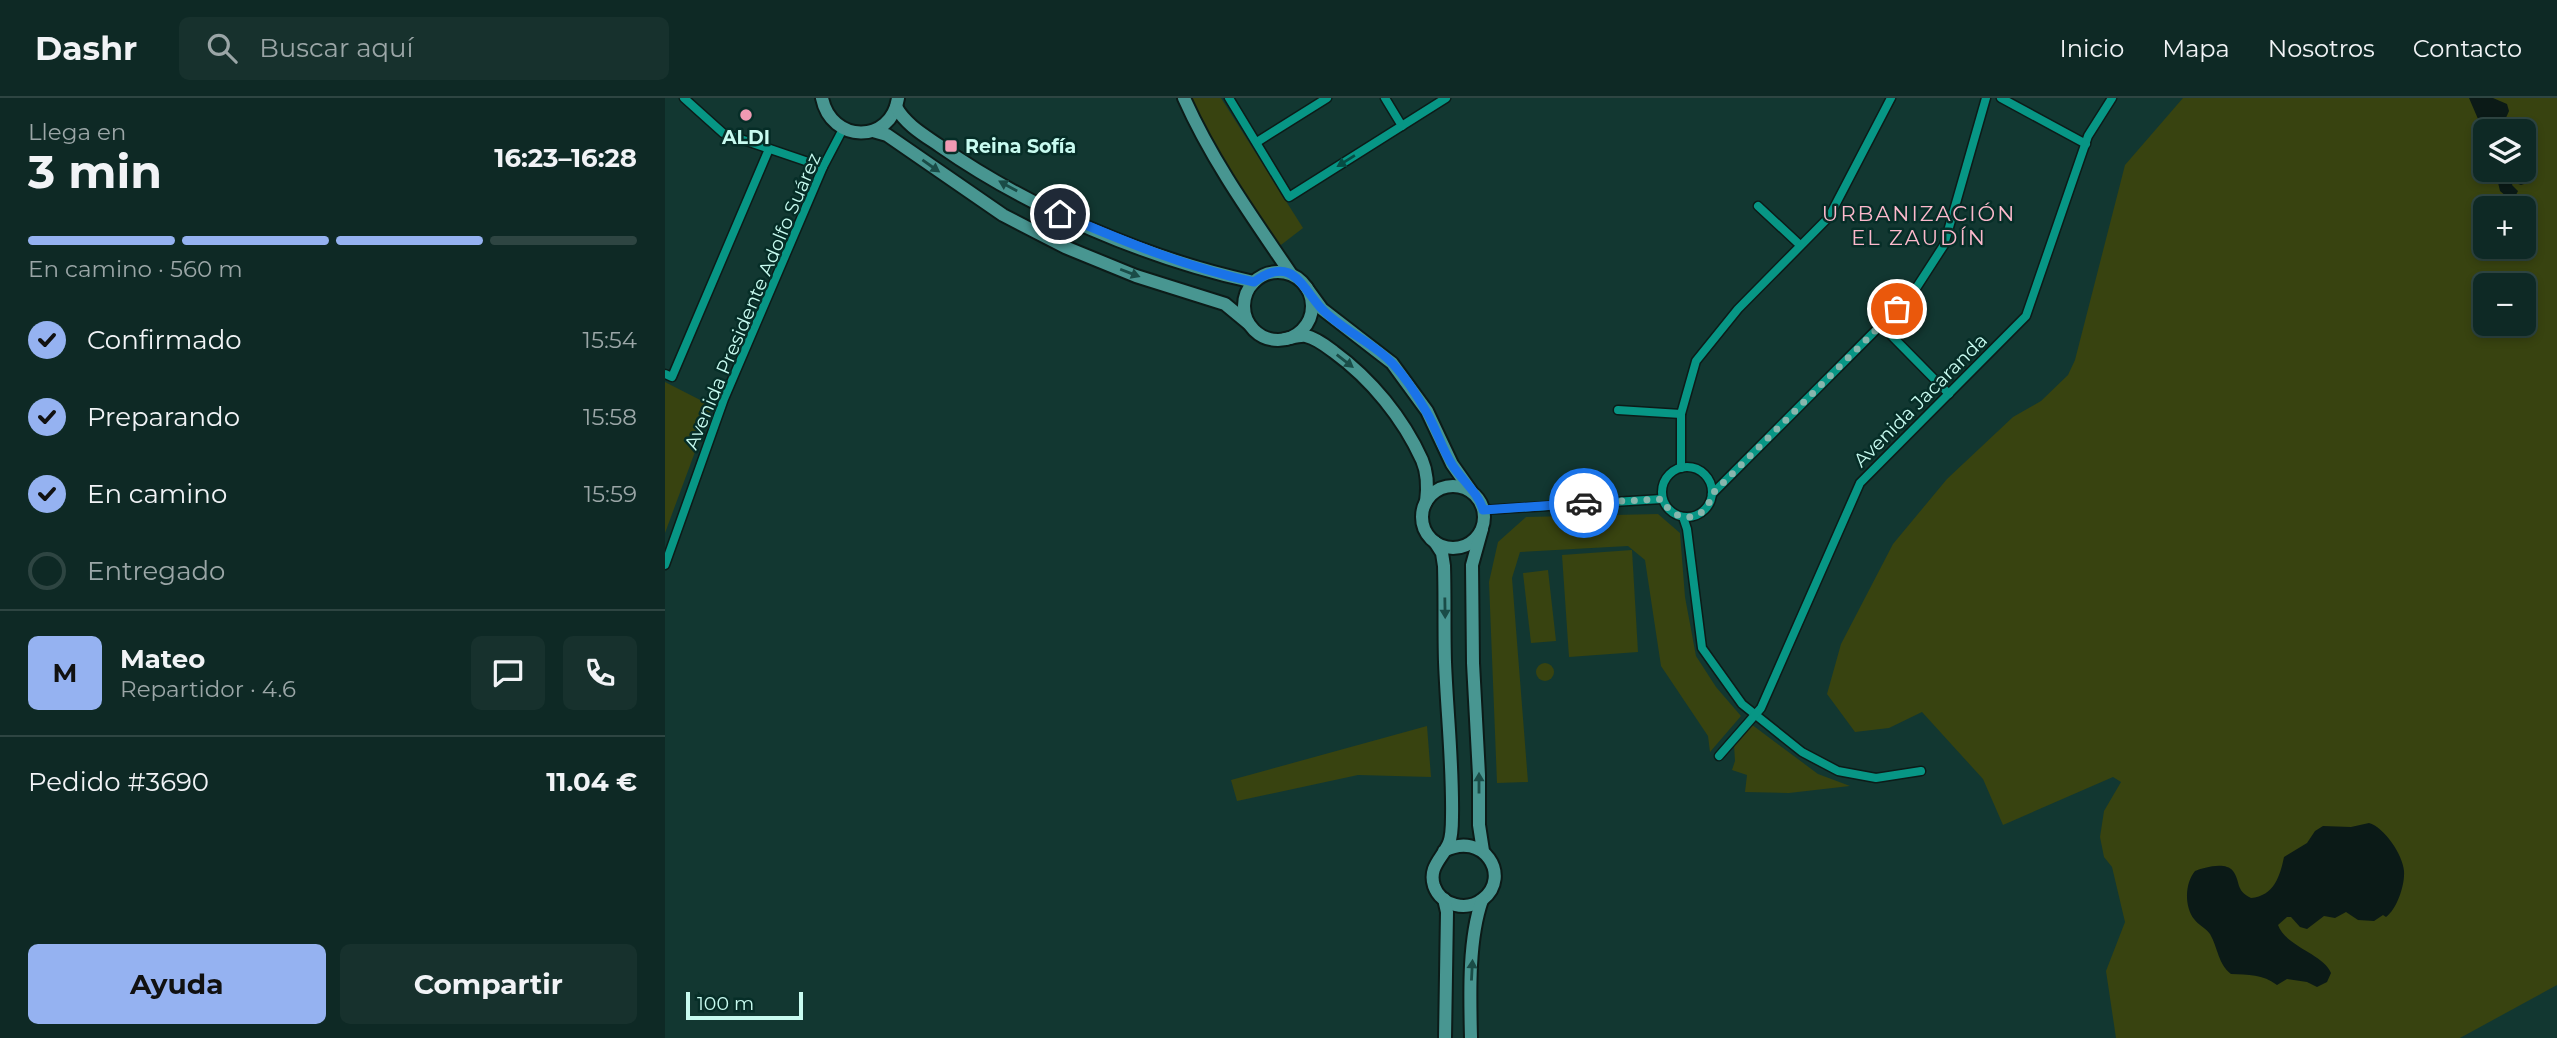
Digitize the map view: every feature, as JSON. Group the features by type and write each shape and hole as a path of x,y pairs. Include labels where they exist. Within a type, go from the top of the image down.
{"main road":[{"path":"821,98 825,112 843,129 855,133 873,131 887,135 995,211 1065,247 1136,276 1225,303 1256,332 1268,338 1305,336 1321,343 1352,365 1380,394 1422,460 1429,485 1422,518 1425,528 1442,553 1444,568 1452,824 1450,840 1434,866 1432,875 1437,893 1444,900 1463,906 1482,900"},
{"path":"1184,98 1204,138 1291,274 1306,287 1322,309 1392,363 1427,411 1452,464 1482,504 1482,529 1472,565 1473,663 1479,825 1483,851 1493,867 1494,876 1493,885 1482,900 1475,930 1470,1006 1471,1038"},
{"path":"873,131 890,119 897,103"},
{"path":"897,103 912,126 960,160 1060,214 1135,246 1254,282"},
{"path":"1273,248 1275,272"},
{"path":"1248,323 1244,303 1248,288 1263,275 1275,272 1291,274"},
{"path":"1285,339 1296,335 1309,321 1312,302 1306,287"},
{"path":"1426,502 1441,488 1452,486 1471,491"},
{"path":"1435,541 1455,547 1465,545 1474,540 1482,529"},
{"path":"1444,851 1464,845 1483,851"},
{"path":"1444,900 1447,912 1445,1038"}],"street":[{"path":"684,98 723,133 823,167"},
{"path":"1229,98 1289,197 1446,98"},
{"path":"1257,142 1327,98"},
{"path":"1385,98 1402,126"},
{"path":"1681,468 1681,414 1696,360 1738,309 1829,218 1891,98"},
{"path":"1712,494 1711,485 1701,471 1681,468 1667,477 1663,485 1662,499 1672,513 1683,517 1700,514 1712,494 1913,293 1944,245 1986,98"},
{"path":"2001,98 2086,144"},
{"name":"Avenida Jacaranda","path":"1719,756 1761,708 1860,483 2026,316 2086,144 2112,98"},
{"name":"Avenida Presidente Adolfo Suárez","path":"665,565 724,399 823,167 843,129"},
{"path":"665,374 672,377 769,149"},
{"path":"1758,206 1800,245"},
{"path":"1881,325 1949,394"},
{"path":"1618,410 1681,414"},
{"path":"1483,510 1662,499"},
{"path":"1683,517 1702,648 1730,691 1754,715 1802,752 1838,771 1877,778 1921,771"}],"green space":[{"path":"1187,98 1221,98 1303,228 1277,248 1214,150"},
{"path":"2183,98 2557,98 2557,985 2460,1038 2116,1038 2106,971 2125,922 2112,867 2104,857 2100,837 2104,811 2121,782 2113,777 2003,825 1983,779 1922,712 1889,728 1855,732 1827,694 1841,644 1893,544 1947,479 2013,417 2041,401 2068,375 2075,360 2125,165"},
{"path":"665,382 712,406 665,533"},
{"path":"1658,514 1680,533 1685,597 1696,656 1716,687 1741,716 1710,752 1708,736 1661,666 1645,560 1628,546 1520,552 1512,578 1528,782 1497,783 1489,582 1498,542 1526,517"},
{"path":"1632,550 1638,652 1569,657 1562,555"},
{"path":"1548,570 1556,641 1531,643 1523,573"},
{"path":"1545,663 1551,666 1554,672 1551,678 1545,681 1539,678 1536,672 1539,666"},
{"path":"1751,724 1818,774 1850,786 1789,793 1745,792 1747,775 1732,770 1735,761 1734,745"},
{"path":"1427,726 1431,777 1358,775 1237,801 1231,780"}],"shaded area":[{"path":"2469,98 2493,98 2507,104 2509,111 2505,119 2478,119"},
{"path":"2498,182 2513,182 2512,185 2518,191 2516,195 2506,196 2500,191"},
{"path":"2369,823 2386,836 2403,865 2402,890 2390,913 2374,921 2358,920 2346,912 2335,918 2324,916 2307,929 2300,927 2291,917 2278,925 2289,939 2327,966 2331,973 2327,982 2317,987 2307,982 2287,979 2277,985 2261,977 2231,974 2221,961 2210,934 2191,914 2187,901 2188,888 2195,871 2225,866 2233,871 2243,892 2251,898 2259,896 2275,884 2284,857 2307,843 2315,831 2323,826 2351,827"}],"way so far":[{"path":"1584,503 1662,499 1672,513 1683,517 1700,514 1711,500 1712,494 1897,309"}],"place":[{"name":"ALDI","path":"746,115"},
{"name":"Reina Sofía","path":"951,146"}],"district":[{"name":"URBANIZACIÓN EL ZAUDÍN","path":"1919,226"}],"route":[{"path":"1060,214 1122,242 1233,277 1254,282 1263,275 1275,272 1291,274 1306,287 1322,309 1392,363 1427,411 1452,464 1476,495 1483,510 1584,503"}]}
